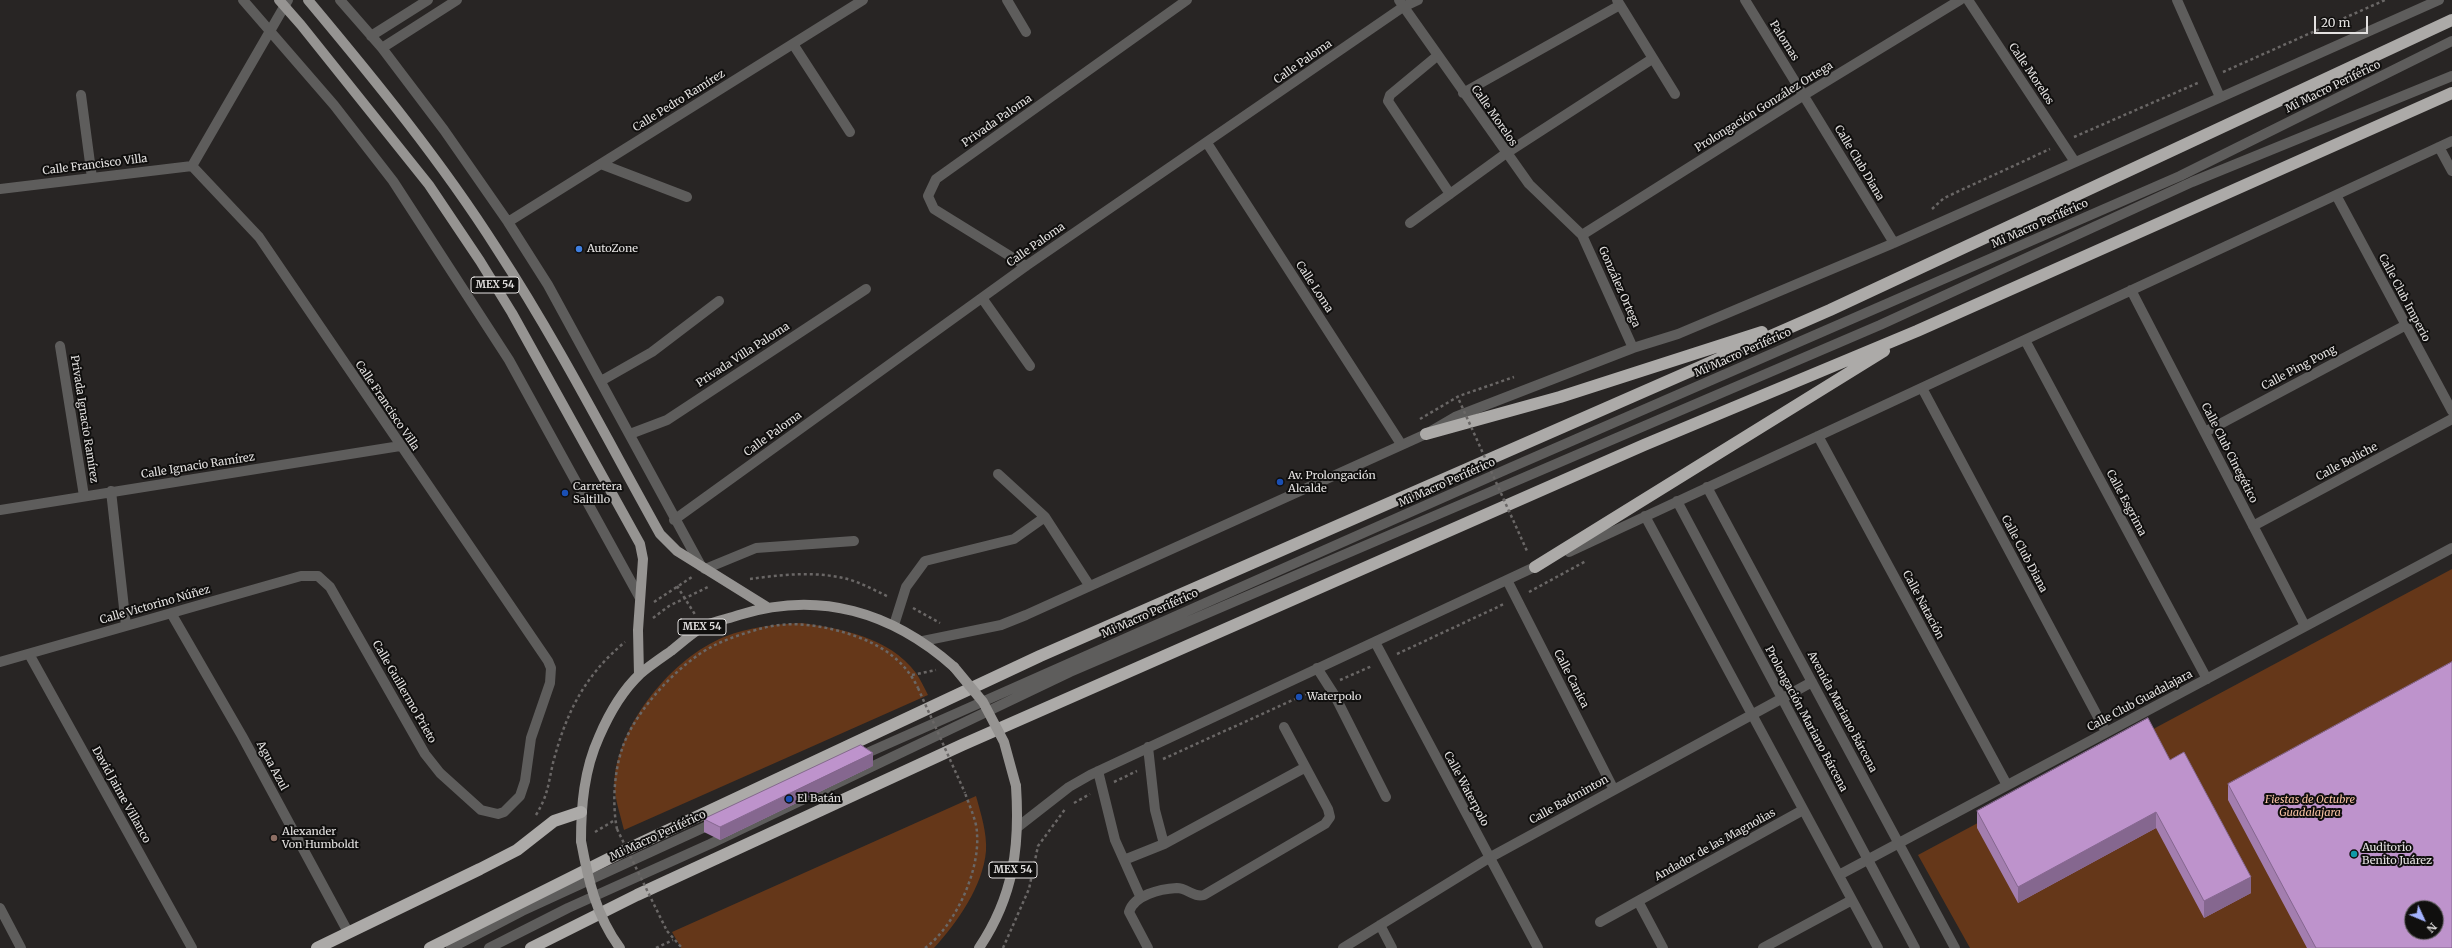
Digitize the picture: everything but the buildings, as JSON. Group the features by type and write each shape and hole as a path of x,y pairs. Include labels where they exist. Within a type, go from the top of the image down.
{"highway":[{"path":"430,948 626,850 1040,656 1830,310 2452,20"},
{"path":"531,948 637,895 962,745 1644,445 1917,331 2452,93"},
{"path":"1426,434 1560,397 1830,310"},
{"path":"1535,567 1917,331"},
{"path":"317,948 517,850 554,821 581,812"}],"main road":[{"name":"MEX 54","path":"308,0 375,80 444,171 497,248 542,322 660,534 677,551 767,607"},
{"name":"MEX 54","path":"284,2 429,185 512,313 640,544 644,559 638,630 639,675"},
{"name":"MEX 54","path":"620,948 603,922 588,882 581,841 581,812 586,774 598,738 616,705 639,675 703,626 767,607 800,604 832,606 864,613 894,625 922,641 954,667 982,702 1004,742 1016,786 1019,826 1014,868 1001,909 979,948"}],"street":[{"path":"243,0 271,29 334,105 393,181 509,360 640,598"},
{"path":"340,0 382,48 444,130 508,222 548,285 630,434 674,520 703,567 756,548 854,541"},
{"path":"371,36 428,0"},
{"path":"382,48 457,0"},
{"name":"Calle Pedro Ramírez","path":"508,222 863,0"},
{"path":"1007,0 1026,32"},
{"name":"Privada Paloma","path":"1026,266 934,208 928,196 930,187 936,179 1187,0"},
{"name":"Calle Paloma","path":"674,520 1026,266 1207,143 1401,4 1418,0"},
{"name":"Palomas","path":"1745,0 1804,95"},
{"name":"Prolongación González Ortega","path":"1582,235 1804,95 1960,0"},
{"name":"Calle Morelos","path":"1968,0 2075,162"},
{"path":"2177,0 2220,97"},
{"path":"922,641 1001,625 1426,434 1455,418 1633,348 1678,334 1894,243 2439,0"},
{"path":"192,166 271,29 284,2"},
{"path":"1463,93 1619,3 1652,59 1675,94"},
{"name":"Calle Morelos","path":"1401,4 1505,154 1528,184 1582,235"},
{"name":"Mi Macro Periférico","path":"847,762 1520,464 2180,176 2452,41"},
{"path":"792,44 850,132"},
{"path":"1437,56 1390,95 1388,101 1450,194"},
{"path":"1410,223 1505,154 1652,59"},
{"name":"Mi Macro Periférico","path":"489,948 568,908 710,844 1070,672 1880,326 2192,182 2452,76"},
{"path":"81,95 92,178"},
{"name":"Calle Club Diana","path":"1804,95 1894,243"},
{"path":"1019,826 1069,787 1148,747 2452,142"},
{"name":"Calle Loma","path":"1207,143 1401,444"},
{"path":"2439,147 2452,171"},
{"path":"601,164 687,197"},
{"name":"Calle Francisco Villa","path":"0,189 192,166 258,237 400,446 545,654 551,668 550,683 535,724 525,781 520,796 504,812 498,814 481,810"},
{"name":"Calle Club Imperio","path":"2336,195 2452,411"},
{"name":"González Ortega","path":"1582,235 1633,348"},
{"name":"Privada Villa Paloma","path":"630,434 667,420 866,289"},
{"name":"Calle Club Cinegético","path":"2131,290 2305,626"},
{"path":"982,298 1030,366"},
{"path":"601,381 652,352 719,301"},
{"name":"Calle Ping Pong","path":"2205,432 2406,325"},
{"name":"Calle Esgrima","path":"2025,340 2207,679"},
{"name":"Privada Ignacio Ramírez","path":"60,346 84,496"},
{"name":"Calle Club Diana","path":"1922,388 2106,732"},
{"name":"Calle Boliche","path":"2253,526 2452,419"},
{"name":"Calle Natación","path":"1818,436 2007,785"},
{"name":"Calle Ignacio Ramírez","path":"0,510 400,446"},
{"path":"998,474 1045,517 1090,585"},
{"name":"Avenida Mariano Bárcena","path":"1708,487 1956,948"},
{"name":"Privada Ignacio Ramírez","path":"111,492 126,626"},
{"name":"Prolongación Mariano Bárcena","path":"1676,501 1915,948"},
{"path":"1645,516 1878,948"},
{"path":"894,625 906,587 925,561 1014,539 1045,517"},
{"name":"Calle Club Guadalajara","path":"1839,875 1898,842 2452,548"},
{"name":"Calle Victorino Núñez","path":"0,662 301,576 318,576"},
{"name":"Calle Guillermo Prieto","path":"318,576 330,587 425,754 445,778 481,810"},
{"name":"Calle Canica","path":"1507,580 1614,790"},
{"name":"Agua Azul","path":"171,613 242,736 348,932"},
{"name":"Calle Waterpolo","path":"1375,642 1538,948"},
{"name":"David Jaime Villanco","path":"29,654 192,948"},
{"path":"1317,668 1335,696 1386,797"},
{"name":"Calle Badminton","path":"1343,948 1489,858 1812,682"},
{"path":"1148,948 1129,912 1131,905 1140,896 1177,888 1200,896 1204,895 1325,824 1330,816 1330,813 1304,768 1284,728"},
{"path":"1148,747 1155,810 1164,844"},
{"path":"1124,860 1164,844 1304,768"},
{"path":"1098,771 1115,840 1140,896"},
{"name":"Andador de las Magnolias","path":"1600,922 1804,810"},
{"name":"Mi Macro Periférico","path":"451,948 522,911 725,818"},
{"path":"1764,948 1852,900"},
{"path":"1638,901 1663,948"},
{"path":"0,908 20,948"},
{"path":"1380,925 1392,948"}],"path":[{"path":"1931,211 1944,198 2062,143 2385,0"},
{"path":"1394,434 1459,396 1521,376"},
{"path":"1459,400 1528,552"},
{"path":"639,612 703,567"},
{"path":"532,820 546,798 562,734 579,692 614,651 638,630 669,606 708,587 774,575 808,575 842,578 901,602 926,614 945,627"},
{"path":"682,948 673,940 667,931 617,829 615,820 614,792 623,746 648,702 682,667 715,645 764,627 800,624 840,630 875,643 900,660 912,675 965,793 977,832 978,857 969,885 953,915 925,948"},
{"path":"912,675 954,667"},
{"path":"581,841 615,820"},
{"path":"656,948 673,940"}],"green space":[{"name":"Fiestas de Octubre Guadalajara","path":"2452,569 2452,948 1970,948 1918,855"},
{"path":"802,623 849,632 879,643 905,661 916,673 928,695 624,830 615,795 615,774 620,753 628,732 653,693 669,675 687,660 705,647 724,637 763,627"},
{"path":"976,796 986,837 984,864 980,877 968,903 960,916 934,948 681,948 672,932"}],"place":[{"name":"AutoZone","path":"579,249"},
{"name":"Av. Prolongación Alcalde","path":"1280,482"},
{"name":"Carretera Saltillo","path":"565,493"},
{"name":"Waterpolo","path":"1299,697"},
{"name":"El Batán","path":"789,799"},
{"name":"Alexander Von Humboldt","path":"274,838"},
{"name":"Auditorio Benito Juárez","path":"2354,854"}]}
